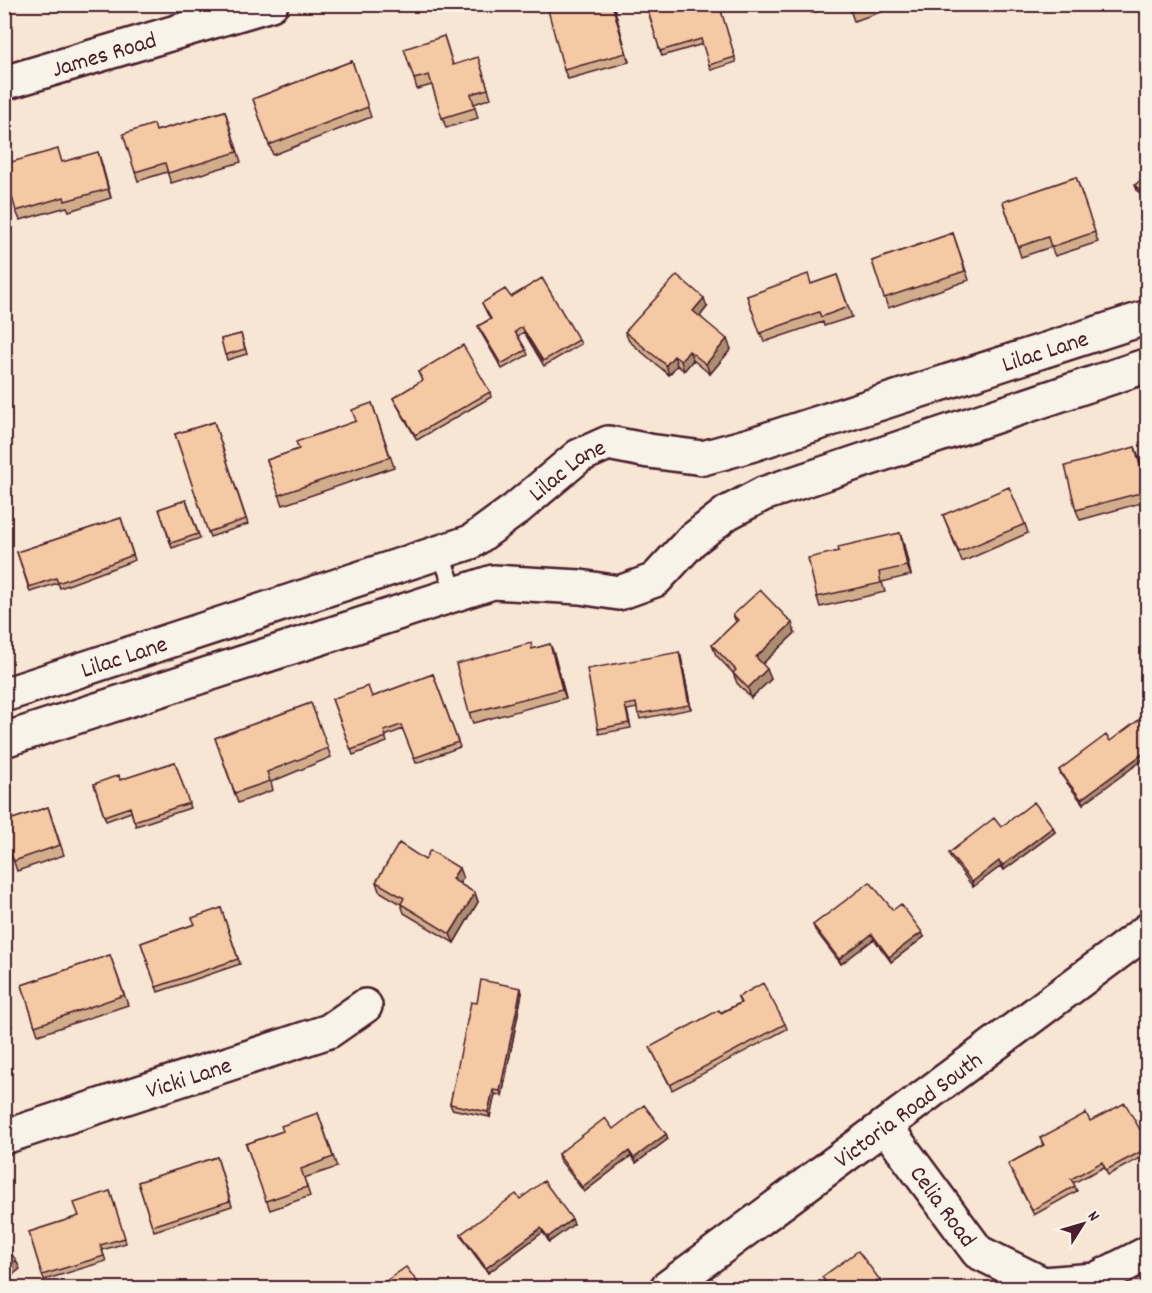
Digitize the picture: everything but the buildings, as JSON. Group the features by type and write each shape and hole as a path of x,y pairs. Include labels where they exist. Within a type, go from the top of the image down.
{"street":[{"name":"James Road","path":"4,83 271,4"},
{"name":"Lilac Lane","path":"4,695 471,542 516,509 579,456 608,442 650,451 703,458 750,445 1148,317"},
{"name":"Lilac Lane","path":"4,740 492,582 580,587 619,592 655,580 691,541 727,513 763,494 1148,365"},
{"name":"Victoria Road South","path":"667,1288 1148,930"},
{"name":"Vicki Lane","path":"4,1137 329,1031 365,1006"},
{"name":"Celia Road","path":"885,1126 978,1252 1043,1284 1095,1280 1148,1252"}],"lane":[{"path":"440,552 455,593"}],"green space":[{"path":"709,1274 720,1288 690,1288"}]}
